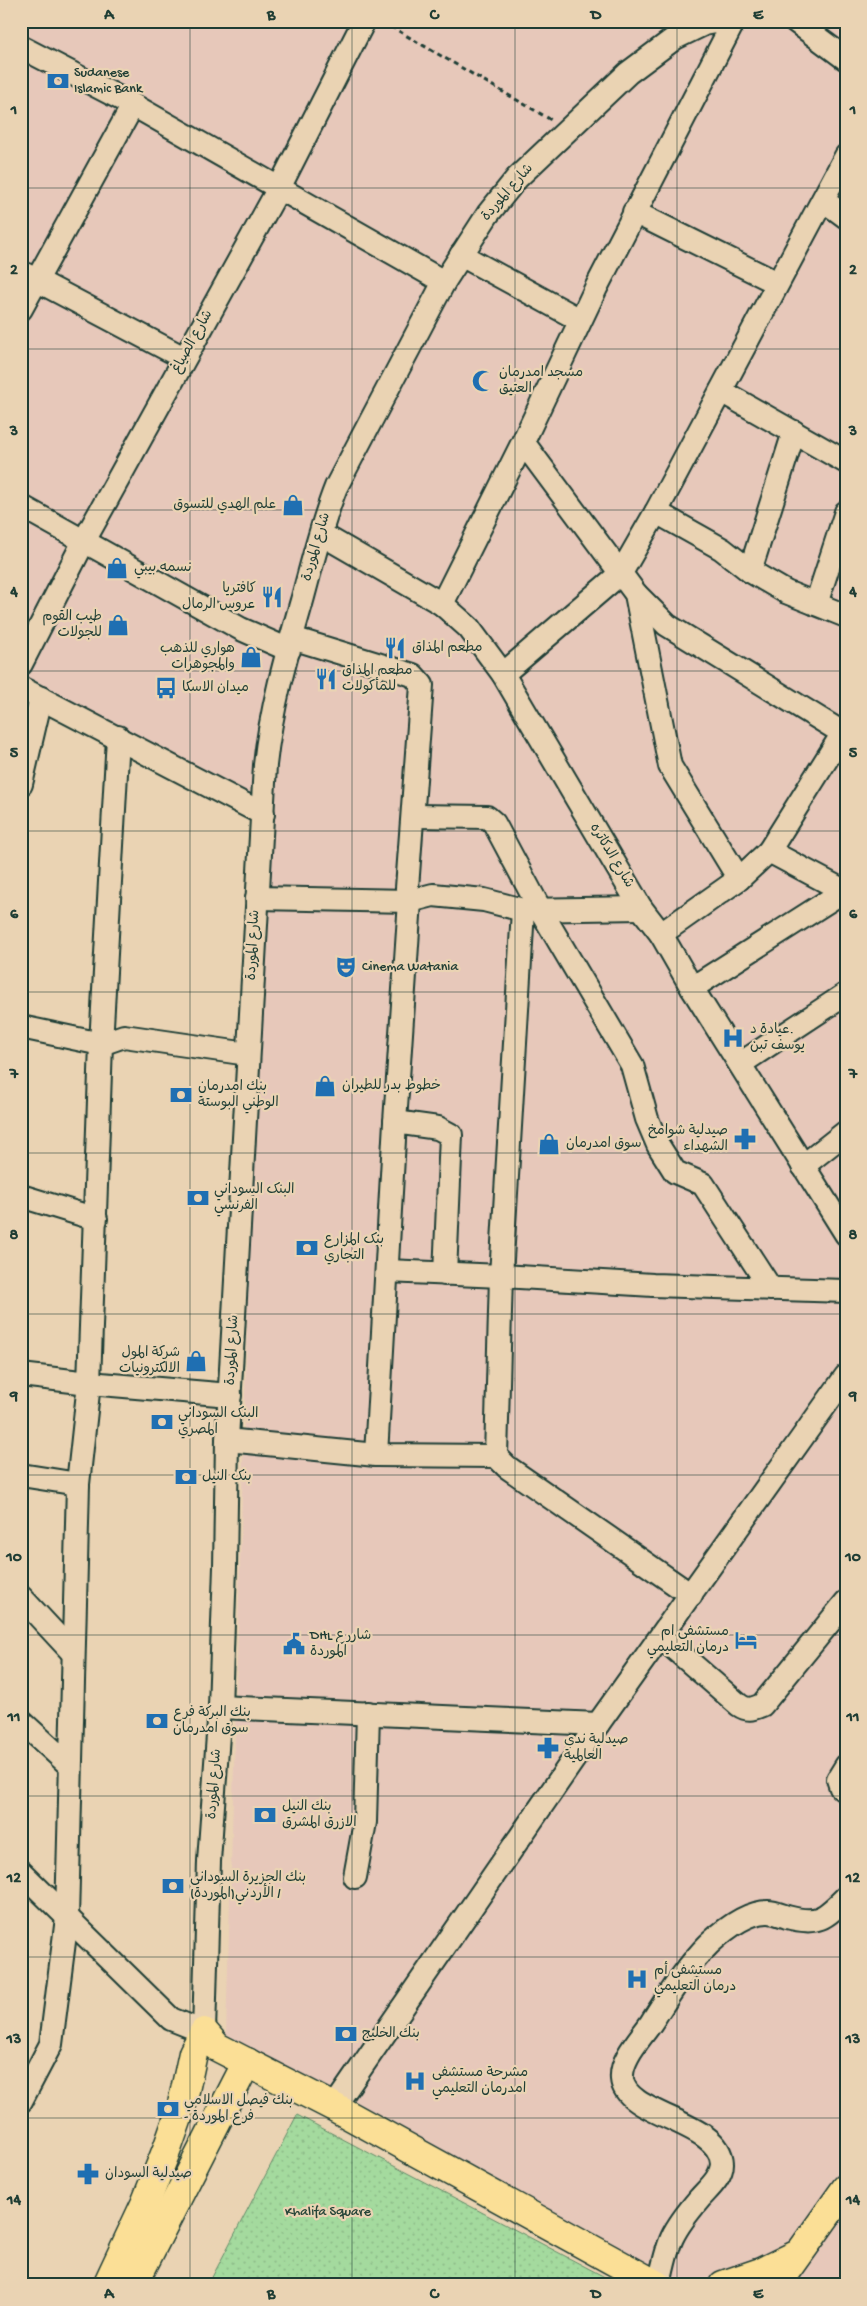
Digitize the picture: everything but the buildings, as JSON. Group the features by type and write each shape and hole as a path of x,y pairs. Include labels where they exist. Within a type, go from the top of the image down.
{"main road":[{"path":"107,2285 145,2204 167,2149 182,2109 192,2053 204,2032 217,2047 334,2107 658,2285"},
{"path":"133,2285 247,2062"},
{"path":"777,2285 846,2188"},
{"path":"723,2285 761,2272 800,2253"}],"street":[{"name":"شارع الصياغ","path":"21,664 84,541 279,188 364,21"},
{"name":"شارع الموردة","path":"204,2032 210,1861 220,1707 226,1567 227,1440 268,729 276,693 336,487 444,282 488,214 517,178 628,73 676,38 704,24 721,21"},
{"path":"442,604 634,212 734,21"},
{"path":"795,21 846,59"},
{"path":"21,47 133,105 444,282"},
{"path":"21,309 29,276 133,105"},
{"path":"503,674 621,573 656,512 846,156"},
{"path":"823,200 846,217"},
{"path":"634,212 777,283"},
{"path":"461,255 580,320"},
{"path":"29,276 184,358"},
{"path":"721,390 846,462"},
{"path":"750,571 794,432"},
{"path":"523,442 636,594 667,625 844,734 769,851 739,879 661,934"},
{"path":"21,506 241,629 419,679 422,685 407,888 410,901 376,1455"},
{"path":"656,512 722,549 750,571 786,592 846,616"},
{"path":"816,604 844,522"},
{"name":"شارع الدكاتره","path":"321,534 442,604 469,628 503,674 642,908 661,934 692,988 846,1234"},
{"path":"636,594 670,766 739,879"},
{"path":"21,688 263,814"},
{"path":"21,784 41,698"},
{"path":"24,2087 51,2044 67,1918 69,1765 78,1484 89,1383 101,1044 118,737"},
{"path":"412,816 487,817 494,823 532,910 632,1065 647,1119 658,1145 675,1172 703,1184 770,1289"},
{"path":"692,988 845,891 769,851"},
{"path":"257,898 410,901 433,895 484,900 532,910 642,908"},
{"path":"496,1456 501,1276 532,910"},
{"path":"740,1064 846,994"},
{"path":"21,1027 101,1044 124,1036 248,1054"},
{"path":"395,1122 438,1128 451,1134 445,1274"},
{"path":"802,1166 846,1132"},
{"path":"21,1196 96,1219"},
{"path":"387,1271 653,1285 846,1291"},
{"path":"21,1375 230,1395"},
{"path":"334,2107 598,1724 846,1376"},
{"path":"227,1440 376,1455 496,1456 507,1467 691,1595"},
{"path":"21,1475 78,1484"},
{"path":"21,1597 73,1653"},
{"path":"661,1637 745,1710 752,1709 762,1705 846,1602"},
{"path":"220,1707 598,1724"},
{"path":"355,1877 365,1822 368,1714"},
{"path":"21,1721 69,1765"},
{"path":"846,1766 838,1779 846,1791"},
{"path":"21,1872 171,2019 204,2032"},
{"path":"658,2285 671,2237 679,2222 715,2180 722,2163 718,2148 706,2137 640,2103 626,2090 622,2080 626,2060 686,1969 725,1930 745,1918 768,1912 803,1921 817,1920 829,1915 846,1897"}],"path":[{"path":"382,21 568,130"}],"shaded area":[{"name":"سوق امدرمان","path":"21,21 846,21 846,2285 642,2285 226,2034 262,826 21,692"}],"green space":[{"name":"Khalifa Square","path":"297,2115 620,2285 208,2285"}],"place":[{"name":"Sudanese Islamic Bank","path":"58,81"},
{"name":"مسجد امدرمان العتيق","path":"483,381"},
{"name":"علم الهدي للتسوق","path":"293,505"},
{"name":"نسمه بيبي","path":"117,568"},
{"name":"كافتريا عروس الرمال","path":"272,597"},
{"name":"طيب القوم للجولات","path":"118,625"},
{"name":"مطعم المذاق","path":"395,648"},
{"name":"هواري للذهب والمجوهرات","path":"251,657"},
{"name":"مطعم المذاق للمأكولات","path":"326,679"},
{"name":"ميدان الاسكا","path":"166,688"},
{"name":"Cinema Watania","path":"346,967"},
{"name":"عيادة د. يوسف تبن","path":"733,1038"},
{"name":"خطوط بدر للطيران","path":"325,1086"},
{"name":"بنك امدرمان الوطني البوستة","path":"181,1095"},
{"name":"صيدلية شوامخ الشهداء","path":"745,1139"},
{"name":"سوق امدرمان","path":"549,1144"},
{"name":"البنک السوداني الفرنسي","path":"198,1198"},
{"name":"بنک المزارع التجاري","path":"307,1248"},
{"name":"شركة المول الالكترونيات","path":"196,1361"},
{"name":"البنک السوداني المصري","path":"162,1422"},
{"name":"بنک النيل","path":"186,1477"},
{"name":"مستشفى ام درمان التعليمي","path":"746,1640"},
{"name":"DHL شاررع الموردة","path":"294,1644"},
{"name":"بنك البركة فرع سوق امدرمان","path":"157,1721"},
{"name":"صيدلية ندي العالمية","path":"548,1748"},
{"name":"بنك النيل الازرق المشرق","path":"265,1815"},
{"name":"بنك الجزيرة السوداني الأردني(الموردة) /","path":"173,1886"},
{"name":"مستشفى أم درمان التعليمي","path":"637,1979"},
{"name":"بنك الخليج","path":"346,2034"},
{"name":"مشرحة مستشفى امدرمان التعليمي","path":"415,2081"},
{"name":"بنك فيصل الاسلامي - فرع الموردة","path":"168,2109"},
{"name":"صيدلية السودان","path":"88,2174"}]}
